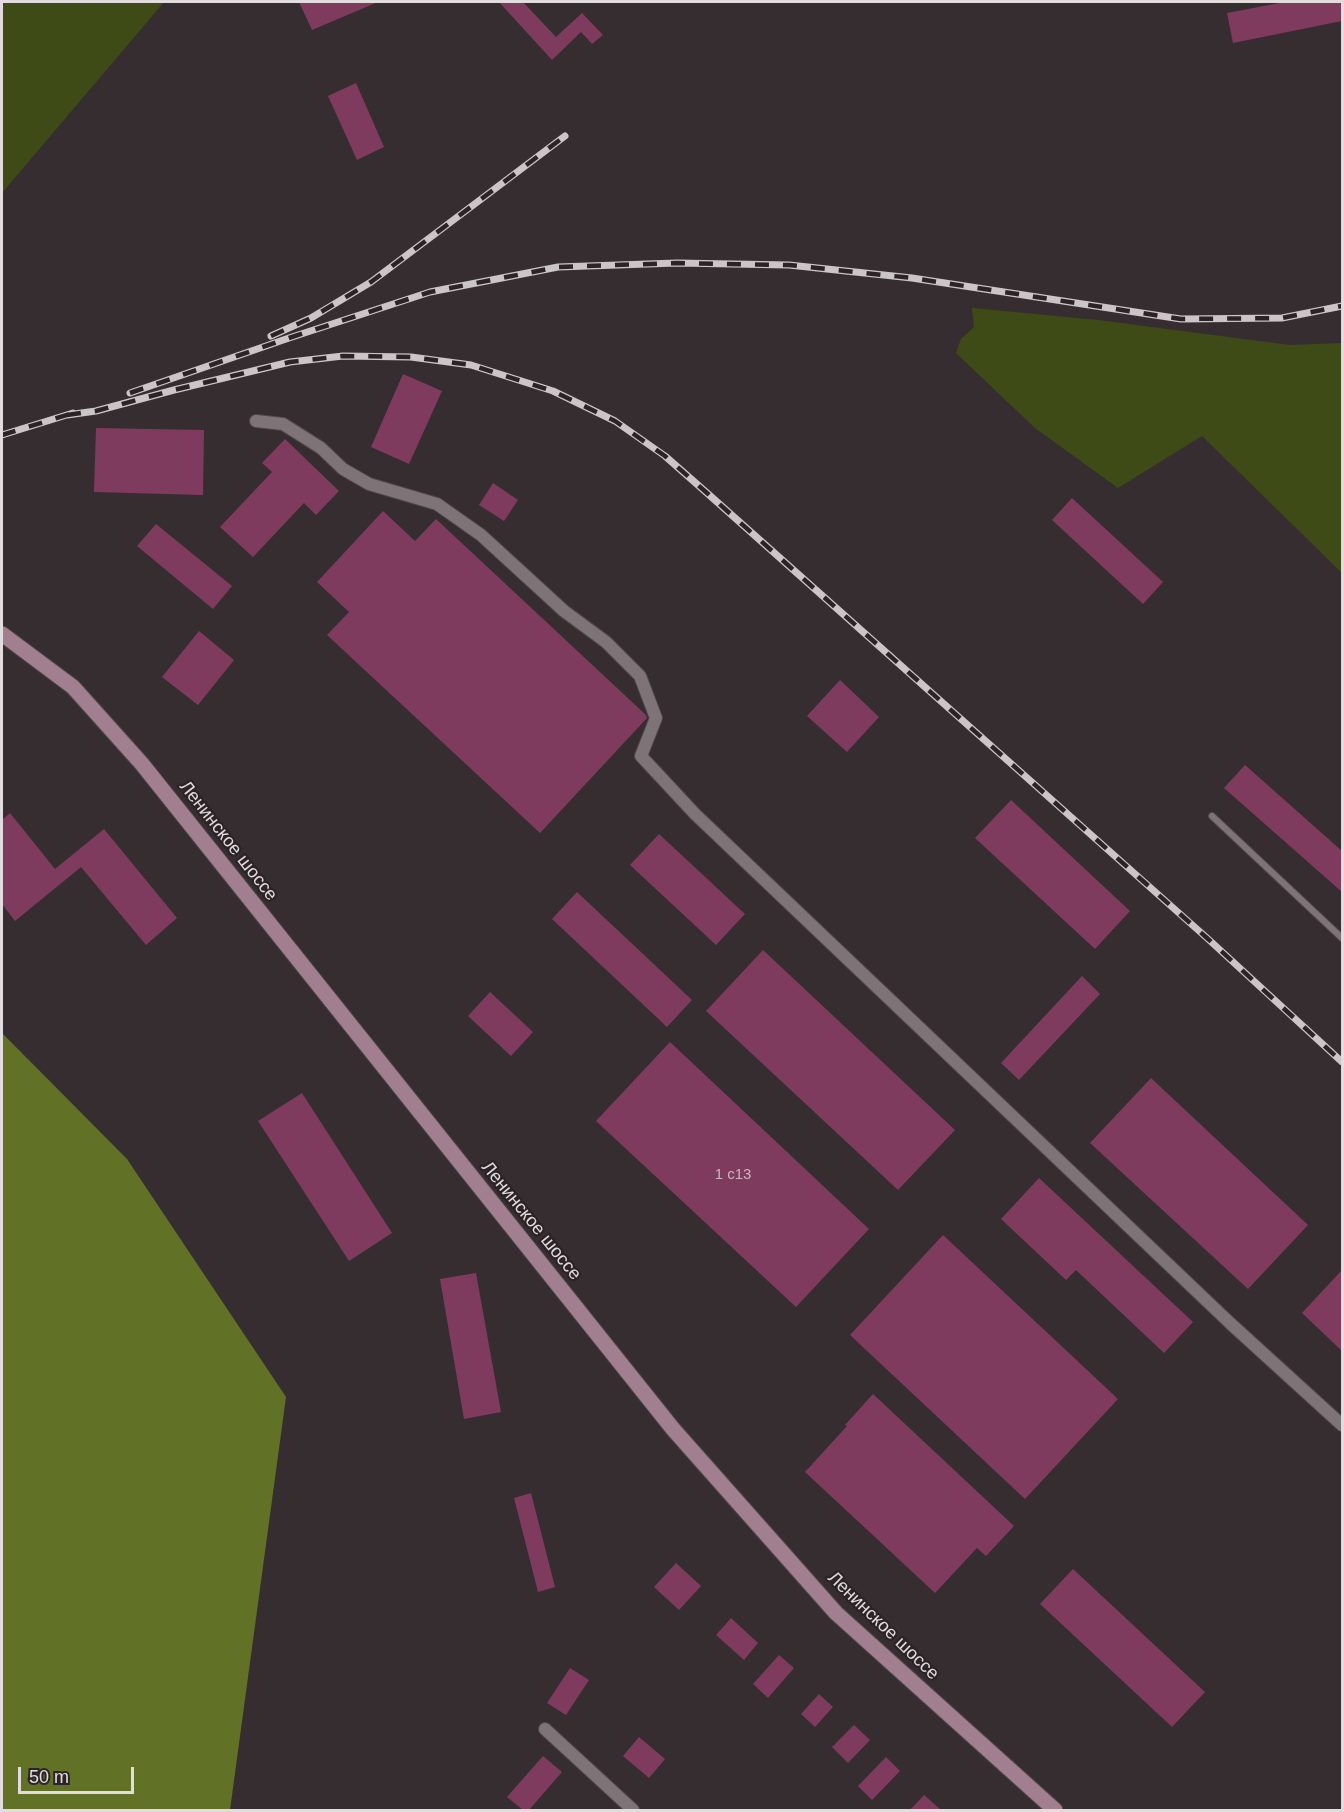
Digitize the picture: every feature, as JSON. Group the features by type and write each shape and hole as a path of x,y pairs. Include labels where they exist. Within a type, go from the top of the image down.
{"street":[{"path":"256,421 283,424 321,448 343,469 369,484 437,504 481,535 564,610 606,642 640,676 656,718 641,756 695,814 1231,1324 1342,1425"},
{"name":"Ленинское шоссе","path":"2,634 73,687 142,764 673,1429 836,1612 1055,1810"},
{"path":"545,1729 633,1810"}],"lane":[{"path":"1212,816 1342,938"}],"green space":[{"path":"2,2 164,2 2,193"},
{"path":"972,308 1098,320 1290,345 1342,343 1342,573 1202,436 1118,488 1035,428 956,353 961,339 974,327"},
{"path":"2,1033 127,1159 286,1397 230,1810 2,1810"}],"building":[{"path":"299,2 378,2 312,30"},
{"path":"499,2 523,2 556,37 582,13 603,35 592,44 581,32 552,60"},
{"path":"1285,2 1342,2 1342,21 1233,43 1227,13"},
{"path":"356,83 384,147 357,160 328,96"},
{"path":"403,374 442,391 409,464 371,447"},
{"path":"96,428 204,430 203,495 94,492"},
{"path":"285,439 339,491 316,515 304,503 253,557 220,527 272,472 262,463"},
{"path":"493,483 518,500 504,521 479,505"},
{"path":"1072,498 1163,582 1143,604 1052,520"},
{"path":"383,511 415,541 436,519 646,715 647,718 540,833 327,635 349,612 317,582"},
{"path":"156,524 232,586 213,609 137,546"},
{"path":"199,631 234,660 198,705 162,677"},
{"path":"840,680 879,717 847,752 807,716"},
{"path":"1245,765 1342,851 1342,892 1224,788"},
{"path":"1011,800 1130,911 1095,949 975,838"},
{"path":"10,813 55,869 104,829 177,918 146,945 81,867 15,921 2,904 2,820"},
{"path":"659,834 745,914 716,945 630,865"},
{"path":"577,892 692,1000 667,1027 552,919"},
{"path":"763,950 955,1130 898,1190 706,1011"},
{"path":"1082,976 1100,994 1019,1080 1001,1063"},
{"path":"490,992 533,1032 511,1056 468,1016"},
{"path":"670,1042 869,1229 796,1307 596,1121"},
{"path":"1151,1078 1308,1225 1248,1289 1090,1143"},
{"path":"302,1093 392,1233 349,1261 258,1121"},
{"path":"1039,1178 1193,1322 1164,1353 1076,1270 1066,1280 1001,1219"},
{"path":"943,1235 1118,1399 1025,1499 850,1335"},
{"path":"1342,1270 1342,1351 1302,1313"},
{"path":"476,1273 501,1412 464,1419 440,1279"},
{"path":"873,1394 1014,1526 986,1556 977,1548 935,1593 805,1472"},
{"path":"531,1493 555,1587 538,1592 514,1498"},
{"path":"676,1563 701,1586 679,1610 654,1587"},
{"path":"1073,1569 1205,1692 1172,1727 1040,1604"},
{"path":"731,1618 758,1643 744,1660 716,1635"},
{"path":"779,1655 794,1668 768,1698 753,1684"},
{"path":"570,1668 589,1680 566,1715 547,1703"},
{"path":"819,1694 833,1707 815,1727 801,1714"},
{"path":"854,1725 870,1740 848,1763 832,1747"},
{"path":"639,1737 665,1759 649,1778 623,1756"},
{"path":"543,1756 562,1772 529,1810 523,1810 507,1797"},
{"path":"886,1757 900,1771 872,1800 858,1786"},
{"path":"924,1795 941,1810 910,1810"}],"railway":[{"path":"271,336 311,318 371,282 565,136"},
{"path":"130,393 430,292 558,267 677,263 789,265 912,278 1181,319 1282,318 1342,306"},
{"path":"67,415 96,411 290,362 343,356 411,357 471,365 553,391 615,421 665,456 707,493 1207,938 1342,1062"},
{"path":"2,435 73,413"}]}
